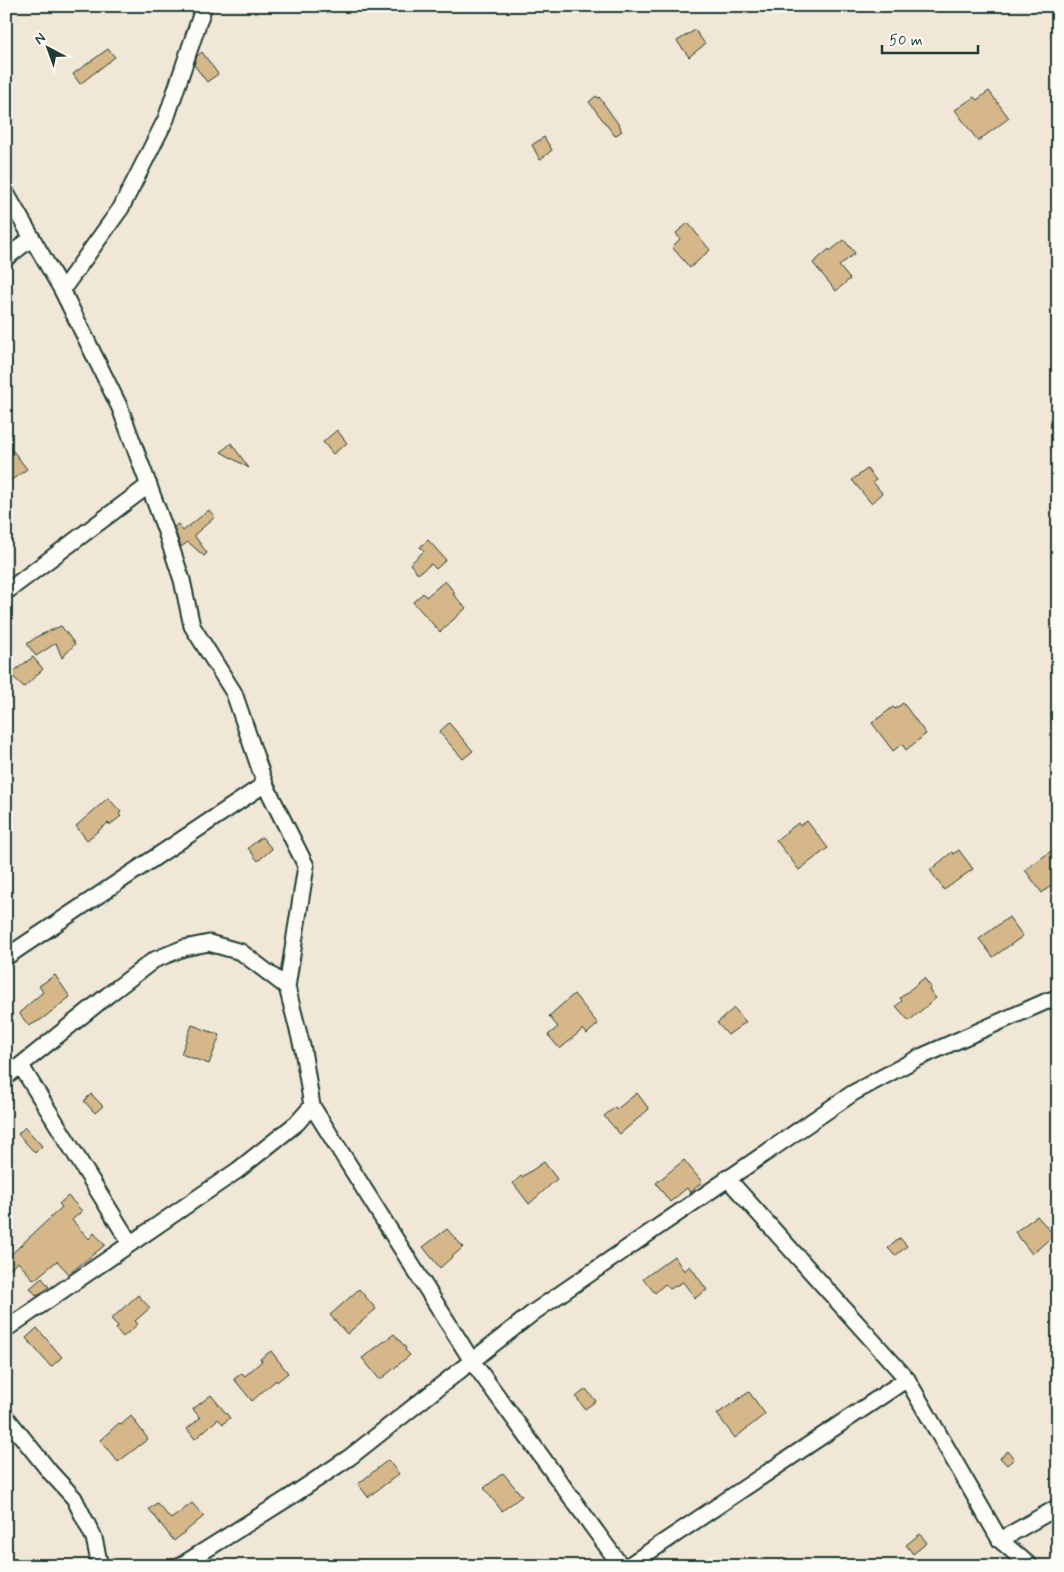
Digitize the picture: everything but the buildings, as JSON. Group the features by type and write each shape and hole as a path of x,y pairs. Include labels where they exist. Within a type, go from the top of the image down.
{"street":[{"path":"62,290 121,208 166,119 204,6"},
{"path":"6,193 62,290 120,408 182,580 192,626 234,693 264,784 306,866 286,987 303,1050 312,1106 472,1361 621,1566"},
{"path":"6,258 32,238"},
{"path":"6,592 149,485"},
{"path":"6,956 264,784"},
{"path":"6,1077 154,960 184,948 209,943 241,952 286,987"},
{"path":"181,1565 350,1457 534,1312 853,1092 918,1058 1047,1001 1058,998"},
{"path":"21,1066 130,1243"},
{"path":"6,1329 238,1170 297,1123 312,1106"},
{"path":"727,1178 907,1379 1000,1540 1030,1566"},
{"path":"628,1566 907,1379"},
{"path":"6,1417 50,1472 74,1498 94,1538 100,1566"},
{"path":"1000,1540 1058,1507"}]}
